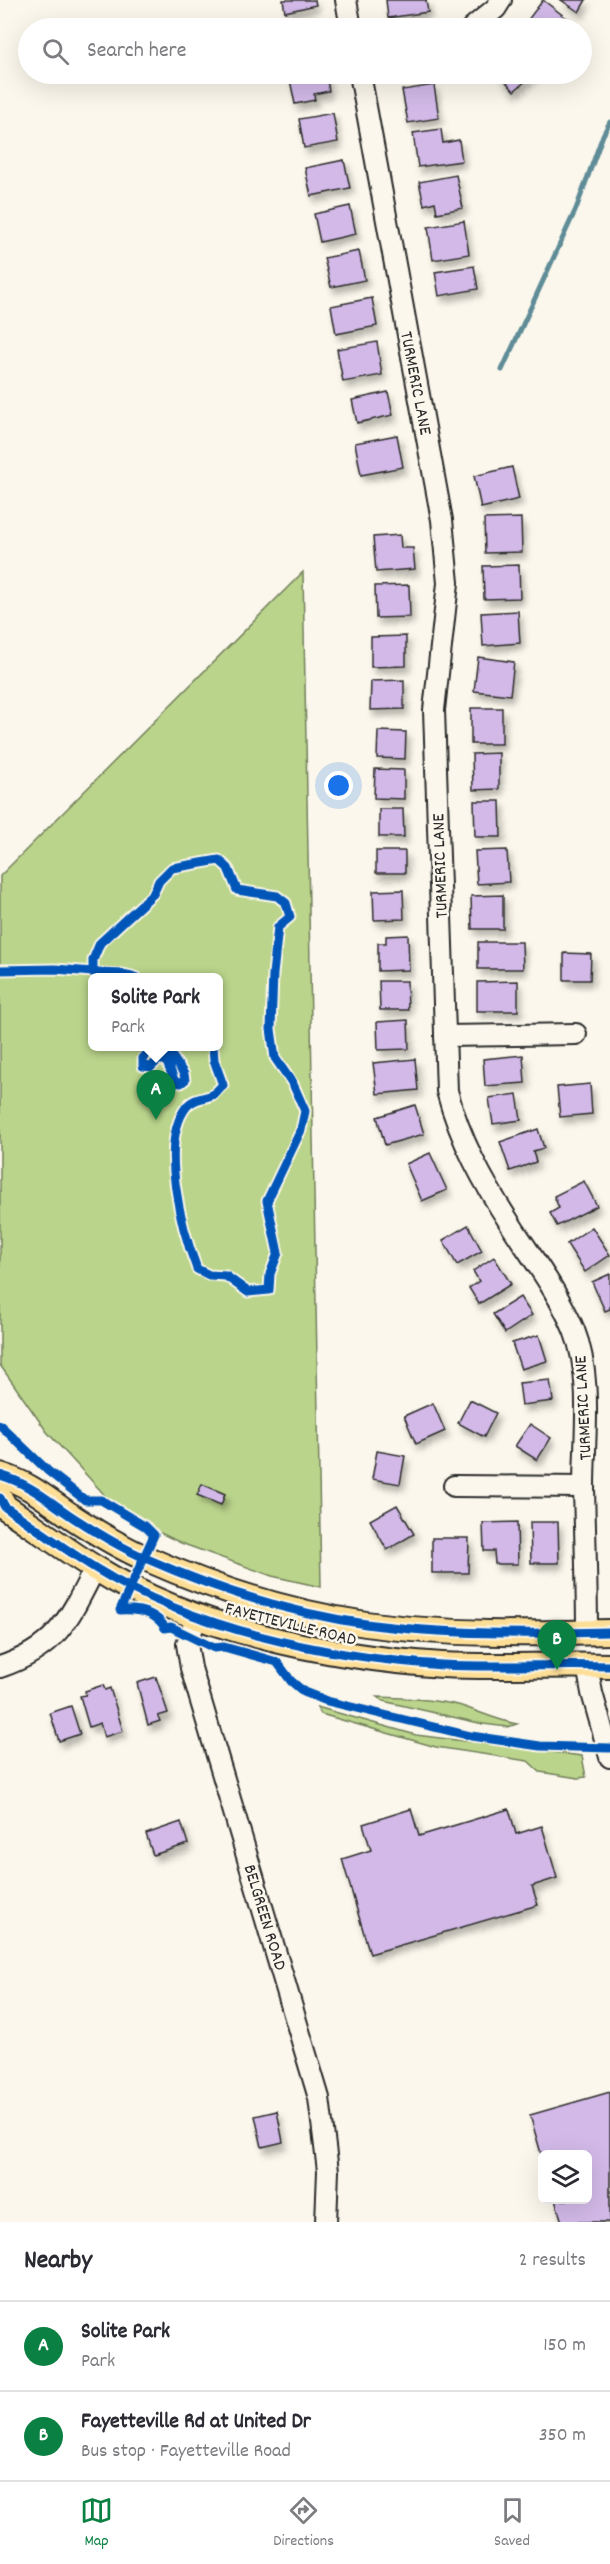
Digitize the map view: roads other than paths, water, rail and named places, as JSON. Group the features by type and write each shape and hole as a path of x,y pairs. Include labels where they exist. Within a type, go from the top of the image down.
{"main road":[{"name":"FAYETTEVILLE ROAD","path":"0,1476 23,1482 109,1540 144,1557 255,1600 363,1624 404,1628 598,1632"},
{"name":"FAYETTEVILLE ROAD","path":"0,1498 4,1507 94,1568 130,1587 197,1616 266,1638 361,1657 444,1665 599,1665"}],"street":[{"path":"346,0 349,18"},
{"path":"484,18 496,8 501,0"},
{"name":"TURMERIC LANE","path":"362,84 442,520 448,583 434,710 447,1091 455,1122 485,1184 553,1288 575,1333 583,1372 584,1487 598,1632"},
{"path":"445,1036 576,1034"},
{"path":"454,1486 584,1487"},
{"path":"0,1667 27,1657 47,1643 74,1607 94,1568"},
{"name":"BELGREEN ROAD","path":"197,1616 187,1644 191,1668 319,2098 328,2171 326,2222"},
{"path":"599,1665 592,1693 610,1757"}],"waterway":[{"path":"502,370 576,209 610,122"}],"place":[{"name":"Solite Park","path":"156,1120"},
{"name":"Fayetteville Rd at United Dr","path":"557,1670"}]}
